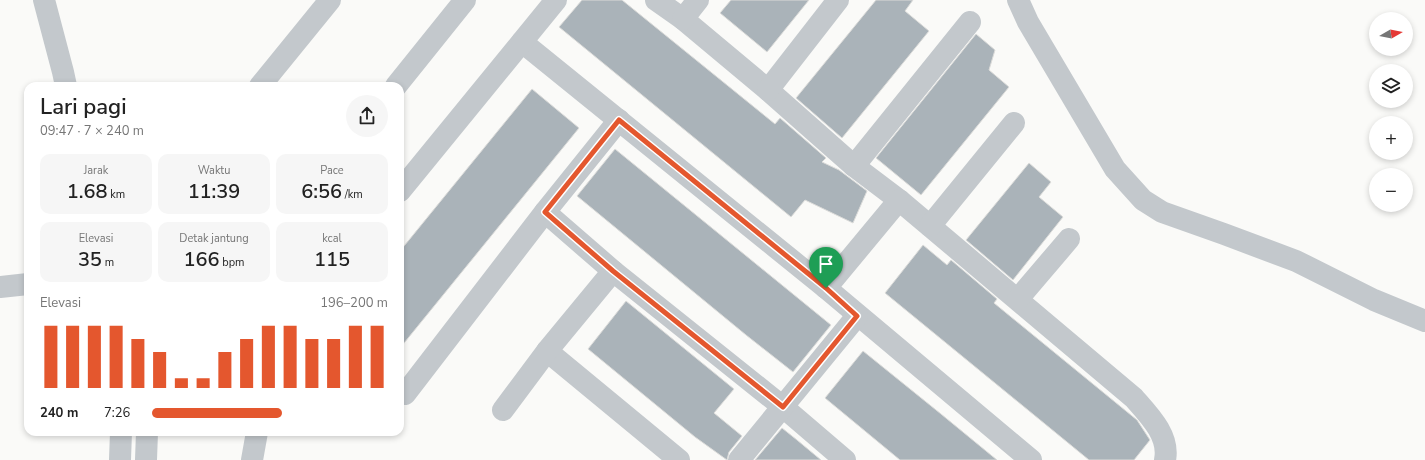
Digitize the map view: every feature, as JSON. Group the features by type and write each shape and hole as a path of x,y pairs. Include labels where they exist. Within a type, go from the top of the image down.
{"street":[{"path":"44,0 65,82"},
{"path":"263,82 330,0"},
{"path":"399,82 465,0"},
{"path":"404,186 556,0"},
{"path":"656,0 683,19 768,90 854,166 899,200 1134,398 1147,413 1163,437 1166,453 1165,460"},
{"path":"683,19 698,0"},
{"path":"768,90 838,0"},
{"path":"1018,0 1028,22 1115,169 1143,200 1162,212 1296,261 1374,300 1425,321"},
{"path":"854,166 970,22"},
{"path":"522,42 826,288 857,316 1031,460"},
{"path":"405,394 545,212 619,120"},
{"path":"930,226 1014,123"},
{"path":"826,288 899,200"},
{"path":"545,212 613,271 783,407 845,460"},
{"path":"1018,299 1069,239"},
{"path":"503,410 547,351 613,271"},
{"path":"0,287 24,284"},
{"path":"739,460 857,316"},
{"path":"547,351 679,460"},
{"path":"120,460 121,436"},
{"path":"146,460 147,436"},
{"path":"252,460 256,436"}],"building":[{"path":"582,0 622,0 775,124 780,118 826,158 822,162 839,170 867,191 853,223 805,200 791,217 559,27"},
{"path":"731,0 809,0 767,52 720,13"},
{"path":"876,0 913,0 905,11 929,31 842,138 796,98"},
{"path":"976,34 995,50 989,70 1009,87 921,195 876,158"},
{"path":"532,89 579,128 404,343 404,246"},
{"path":"615,149 831,325 793,372 577,196"},
{"path":"1029,163 1051,182 1039,197 1063,217 1013,280 966,240"},
{"path":"923,245 947,265 951,260 997,299 994,303 1137,420 1150,440 1134,460 1089,460 885,293"},
{"path":"626,301 734,389 714,413 742,436 729,452 727,460 695,437 588,349"},
{"path":"863,351 997,460 900,460 825,398"},
{"path":"782,428 797,440 821,460 755,460"}],"route":[{"path":"619,120 826,288 857,316 783,407 613,271 545,212 619,120"}]}
